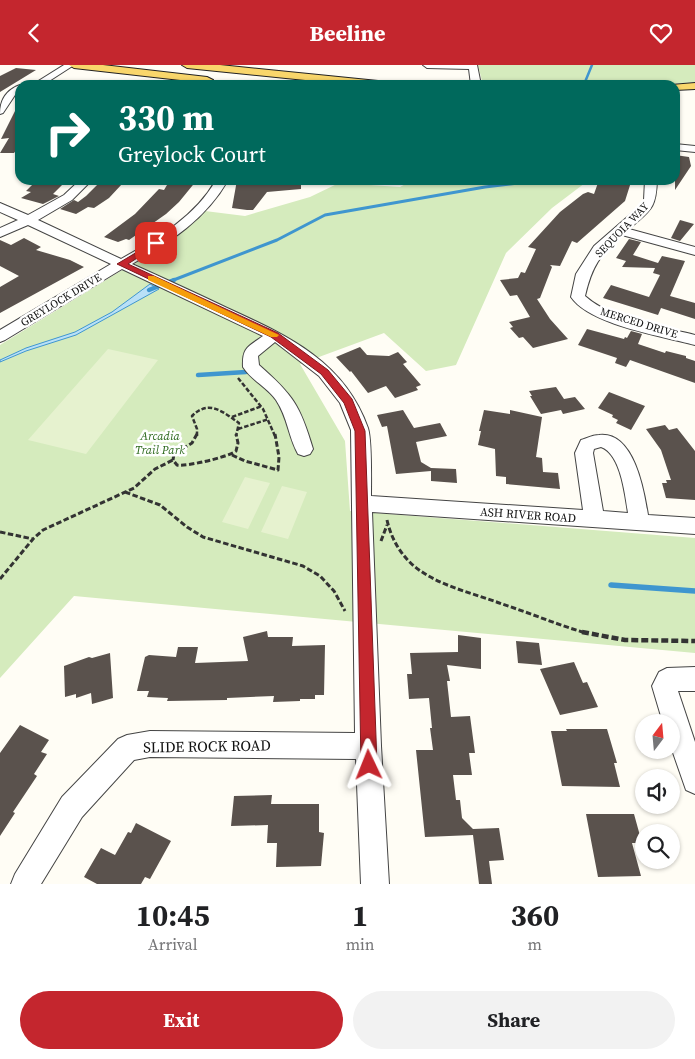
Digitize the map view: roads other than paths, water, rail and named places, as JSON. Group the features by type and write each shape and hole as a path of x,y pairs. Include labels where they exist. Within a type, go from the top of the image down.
{"main road":[{"path":"74,65 213,80"},
{"path":"187,65 338,80"},
{"path":"680,87 695,86"}],"street":[{"path":"32,80 57,65"},
{"path":"45,80 70,65"},
{"path":"427,65 473,66 475,80"},
{"path":"0,111 8,101 11,93 15,91"},
{"path":"8,101 15,98"},
{"path":"680,148 695,149"},
{"path":"0,233 28,220 69,196 81,185"},
{"name":"GREYLOCK DRIVE","path":"0,337 127,267 197,213 208,202 219,185"},
{"name":"SEQUOIA WAY","path":"583,304 578,297 583,274 600,249 644,209 650,200 651,185"},
{"path":"0,207 274,335 325,372 348,401 360,431 368,746 375,884"},
{"path":"619,230 695,251"},
{"name":"MERCED DRIVE","path":"583,304 606,315 695,341"},
{"path":"274,335 250,353 251,367 281,394 295,417 304,449"},
{"path":"594,520 584,453 587,445 593,441 602,441 615,445 625,458 640,523"},
{"name":"ASH RIVER ROAD","path":"362,503 695,526"},
{"path":"695,679 667,680 664,686 695,781"},
{"name":"SLIDE ROCK ROAD","path":"25,884 72,807 127,748 150,744 368,746"}],"water":[{"path":"150,284 159,289 76,335 26,351 0,362 0,360 26,348 75,332 112,312"}],"waterway":[{"path":"586,80 592,65"},
{"path":"171,281 277,240 325,215 502,185"},
{"path":"149,290 174,280"},
{"path":"198,375 246,372"},
{"path":"611,585 695,591"}],"park label":[{"name":"Arcadia Trail Park","path":"160,443"}]}
